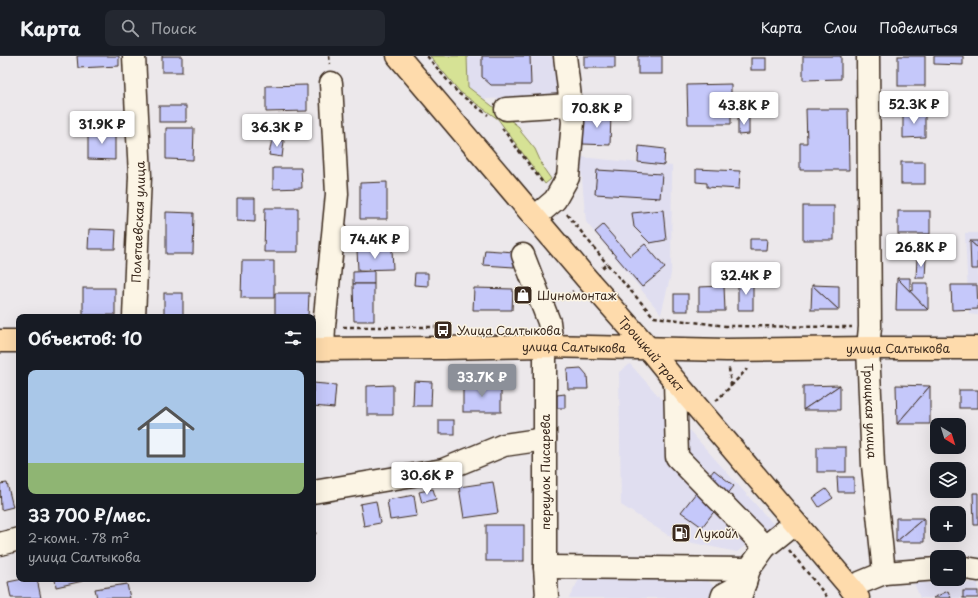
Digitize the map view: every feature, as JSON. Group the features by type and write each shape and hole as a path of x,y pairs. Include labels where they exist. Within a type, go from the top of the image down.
{"main road":[{"name":"Троицкий тракт","path":"398,56 587,279 649,349 854,593"},
{"name":"улица Салтыкова","path":"318,349 548,346 726,350 869,338 978,348"},
{"path":"0,341 16,342"}],"street":[{"name":"Полетаевская улица","path":"134,56 140,176 134,314"},
{"path":"535,217 555,200 568,177 572,122 565,56"},
{"name":"Троицкая улица","path":"868,56 869,338 873,465 884,573"},
{"path":"318,349 324,327 337,194 331,83"},
{"path":"499,117 570,105"},
{"name":"переулок Писарева","path":"523,255 549,322 545,439 546,598"},
{"path":"675,381 676,457 772,542"},
{"path":"316,491 443,470 504,445 545,439"},
{"path":"722,598 723,595 744,583 772,542 795,523"},
{"path":"0,544 16,540"},
{"path":"545,567 744,583"},
{"path":"966,569 978,570"},
{"path":"854,593 884,573 930,570"}],"path":[{"path":"427,56 458,93 499,117 555,200 654,317 726,326 869,338"},
{"path":"559,302 608,264"},
{"path":"704,415 731,386 726,350 726,326"},
{"path":"324,327 457,327"},
{"path":"772,542 828,598"}],"shaded area":[{"path":"467,56 556,56 557,97 482,99 468,87"},
{"path":"580,157 672,166 671,274 661,314 586,222"},
{"path":"965,233 978,233 978,315 969,314"},
{"path":"630,364 774,525 737,552 674,539 621,505 619,372"},
{"path":"581,576 705,578 726,598 569,598"},
{"path":"914,583 930,583 930,586 966,586 966,583 978,583 978,598 920,598"}],"green space":[{"path":"430,56 467,56 468,87 519,127 521,132 535,149 544,169 551,179 545,184 498,119 460,92"}],"building":[{"path":"77,56 119,56 119,66 78,68"},
{"path":"162,56 182,56 182,72 162,72"},
{"path":"482,56 530,56 531,85 491,85 482,77"},
{"path":"584,56 615,56 615,68 584,68"},
{"path":"638,56 662,56 662,74 638,74"},
{"path":"803,56 841,56 841,79 803,80"},
{"path":"898,56 925,56 925,86 898,86"},
{"path":"934,56 963,56 963,65 934,64"},
{"path":"751,58 766,58 766,70 751,70"},
{"path":"731,84 731,124 688,124 687,85"},
{"path":"307,85 307,111 266,112 266,86"},
{"path":"159,106 186,106 186,122 159,122"},
{"path":"806,109 848,109 849,170 800,170 800,143 807,143"},
{"path":"903,113 925,113 925,137 903,138"},
{"path":"584,114 611,114 610,145 583,144"},
{"path":"749,117 749,134 738,135 738,118"},
{"path":"166,128 194,128 193,160 166,159"},
{"path":"88,130 115,130 115,160 88,159"},
{"path":"272,139 284,141 282,157 269,155"},
{"path":"639,146 665,149 664,165 638,162"},
{"path":"901,162 925,162 925,184 901,184"},
{"path":"273,168 301,168 302,188 273,189"},
{"path":"696,169 740,171 739,189 707,187 707,183 696,182"},
{"path":"597,170 662,174 660,198 595,194"},
{"path":"387,182 387,219 360,219 360,183"},
{"path":"237,198 255,198 255,222 237,221"},
{"path":"803,206 834,206 834,240 803,240"},
{"path":"265,208 298,208 298,252 264,252"},
{"path":"663,210 666,240 650,243 634,227 632,213"},
{"path":"898,211 930,211 930,234 898,234"},
{"path":"166,212 194,213 193,254 166,254"},
{"path":"603,225 630,256 645,244 665,268 642,287 595,232"},
{"path":"89,229 116,230 115,249 88,249"},
{"path":"750,239 767,239 766,250 750,250"},
{"path":"970,241 978,248 978,269 971,269"},
{"path":"970,241 978,241 978,248"},
{"path":"392,249 393,269 358,270 357,250"},
{"path":"485,250 515,252 514,267 483,265"},
{"path":"917,258 926,259 925,278 916,278"},
{"path":"242,261 274,261 274,298 241,298"},
{"path":"374,271 374,284 353,284 353,272"},
{"path":"415,273 428,273 428,286 414,285"},
{"path":"897,278 910,278 910,290 913,291 913,283 928,283 928,310"},
{"path":"897,278 928,310 896,310"},
{"path":"738,282 753,282 753,310 738,310"},
{"path":"353,284 374,284 374,321 354,321"},
{"path":"812,285 839,310 811,310"},
{"path":"812,285 839,286 839,310"},
{"path":"951,285 977,285 978,309 952,310"},
{"path":"724,286 725,311 699,311 699,287"},
{"path":"83,288 115,288 115,314 83,314"},
{"path":"474,288 513,289 512,310 473,310"},
{"path":"164,293 183,293 183,314 164,314"},
{"path":"275,293 309,293 308,314 275,314"},
{"path":"674,294 688,294 688,311 674,311"},
{"path":"581,368 587,375 588,389 568,389 567,369"},
{"path":"414,381 432,382 431,406 413,406"},
{"path":"316,383 336,385 334,408 316,406"},
{"path":"393,385 393,415 367,415 367,386"},
{"path":"463,385 501,385 501,412 463,412"},
{"path":"840,385 803,410 803,386"},
{"path":"840,385 840,410 803,410"},
{"path":"896,385 930,386 897,424"},
{"path":"930,386 930,424 897,424"},
{"path":"959,390 978,390 978,408 959,408"},
{"path":"565,394 565,408 557,408 557,395"},
{"path":"439,420 454,420 454,434 439,434"},
{"path":"817,447 846,447 846,472 817,472"},
{"path":"714,470 734,486 702,527 681,512"},
{"path":"837,477 854,477 854,492 838,492"},
{"path":"493,482 498,513 464,518 459,487"},
{"path":"7,483 13,507 1,510 0,484"},
{"path":"433,489 436,499 422,503 419,492"},
{"path":"826,489 833,498 819,507 813,498"},
{"path":"973,493 978,493 978,525 974,525"},
{"path":"414,495 417,516 390,520 387,500"},
{"path":"376,501 380,523 364,526 360,504"},
{"path":"896,518 924,518 896,542"},
{"path":"924,518 924,542 896,542"},
{"path":"679,524 689,532 681,541 672,533"},
{"path":"486,525 524,525 524,561 486,561"},
{"path":"16,580 16,582 38,582 41,598 11,598 8,582"},
{"path":"55,582 78,582 56,587"},
{"path":"127,584 130,598 97,598 95,589"},
{"path":"948,591 951,598 933,598"},
{"path":"963,591 978,591 978,598 963,598"}],"place":[{"name":"Шиномонтаж","path":"523,295"},
{"name":"Улица Салтыкова","path":"443,330"},
{"name":"Лукойл","path":"681,533"}]}
